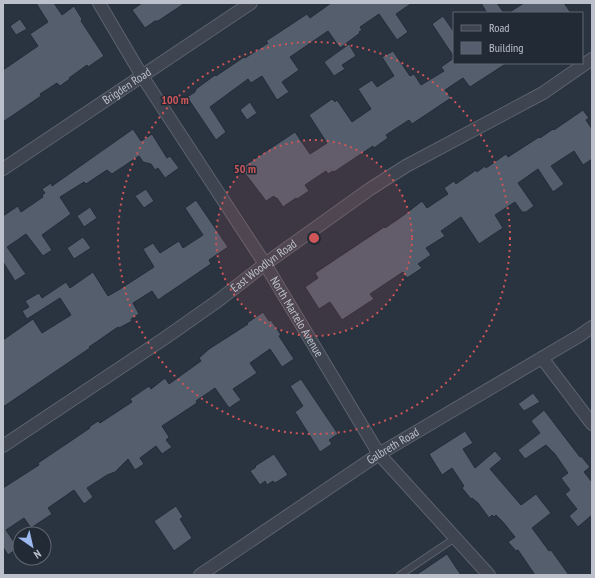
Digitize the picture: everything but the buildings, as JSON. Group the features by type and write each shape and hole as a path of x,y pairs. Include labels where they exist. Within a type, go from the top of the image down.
{"street":[{"name":"North Martelo Avenue","path":"99,3 142,76 265,264 379,454 489,575"},
{"name":"Brigden Road","path":"3,169 251,3"},
{"name":"East Woodlyn Road","path":"3,446 165,338 370,189 406,166 543,93 592,59"},
{"name":"Galbreth Road","path":"200,575 379,454 592,327"},
{"path":"542,358 592,424"}],"lane":[{"path":"400,575 455,538"}]}
